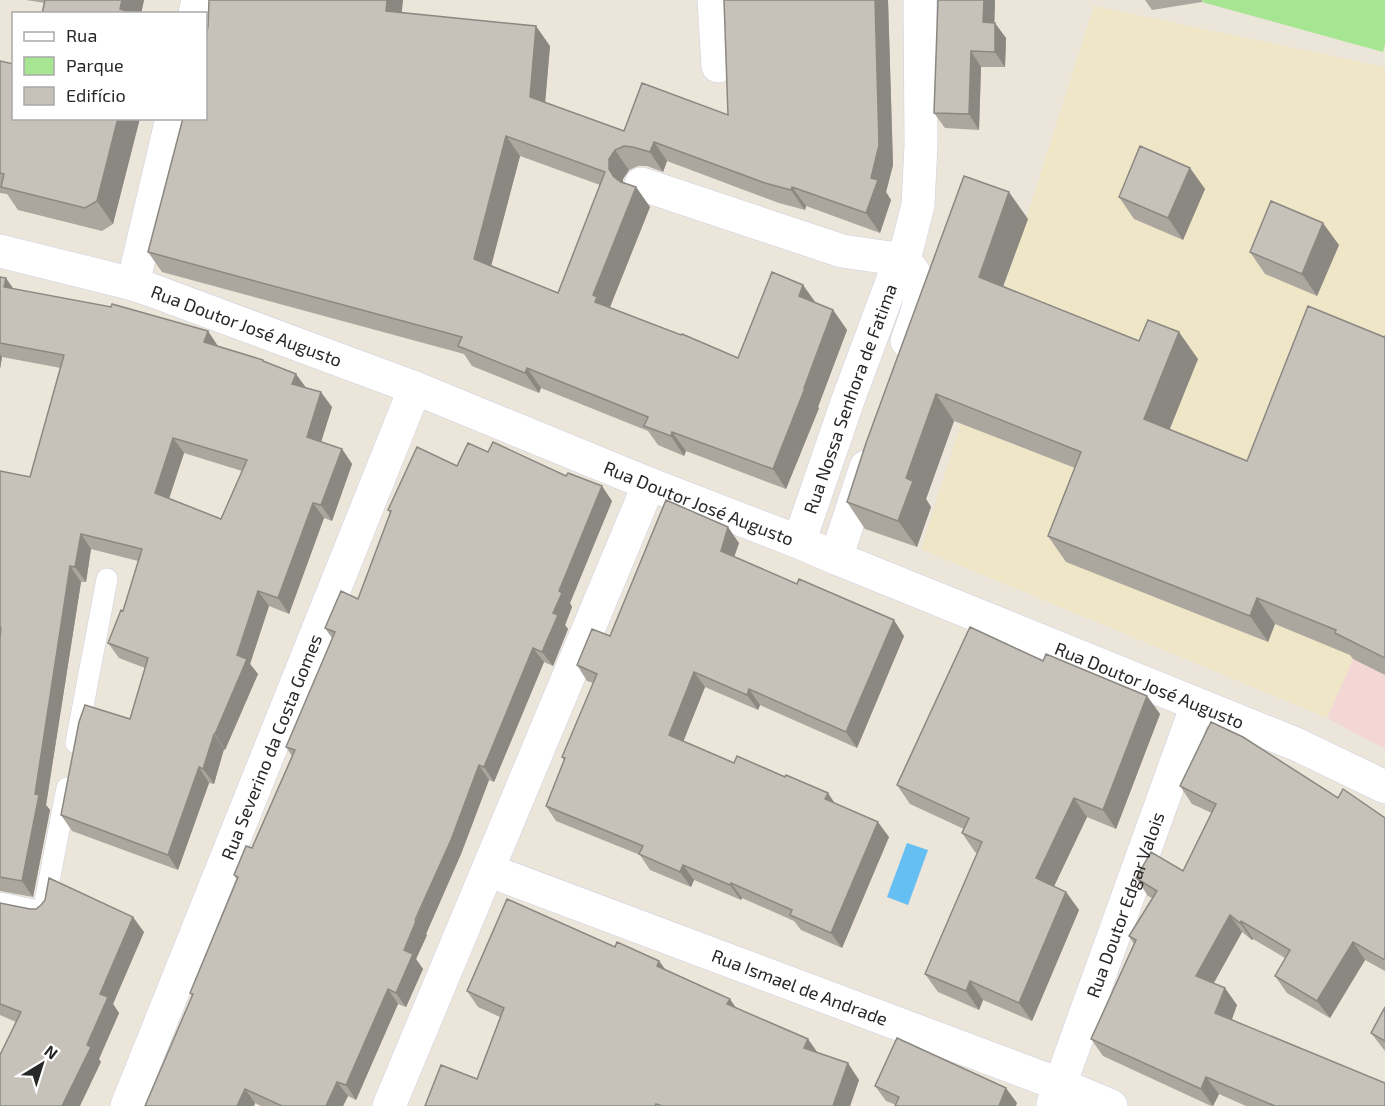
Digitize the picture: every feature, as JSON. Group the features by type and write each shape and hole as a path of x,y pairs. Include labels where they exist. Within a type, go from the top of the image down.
{"street":[{"path":"714,0 718,66"},
{"name":"Rua Nossa Senhora de Fatima","path":"799,542 856,378 894,279 904,260 918,205 921,145 920,0"},
{"path":"133,284 172,120"},
{"path":"641,184 843,251 904,260"},
{"name":"Rua Doutor José Augusto","path":"0,251 133,284 415,388 1298,745 1385,787"},
{"name":"Rua Nossa Senhora de Fatima","path":"898,369 921,292 918,279 904,260"},
{"name":"Rua Severino da Costa Gomes","path":"127,1106 415,388"},
{"name":"Rua Nossa Senhora de Fatima","path":"836,558 876,436"},
{"path":"389,1106 649,484"},
{"name":"Rua Doutor Edgar Valois","path":"1057,1095 1197,705"},
{"name":"Rua Ismael de Andrade","path":"488,870 1057,1095 1111,1106"}],"lane":[{"path":"0,903 44,912 107,579"}],"shaded area":[{"path":"1094,6 1385,67 1385,588 1327,718 921,549"},
{"path":"1385,588 1385,749 1327,718"}],"green space":[{"path":"1203,0 1385,0 1383,52 1202,2"}],"water":[{"path":"907,843 928,850 908,905 887,897"}],"building":[{"path":"45,0 122,0 120,9 129,12 42,12"},
{"path":"209,0 387,0 386,11 536,26 530,97 624,131 642,83 728,115 724,0 875,0 879,145 871,178 878,180 866,213 792,187 791,190 765,183 654,142 650,152 624,146 615,150 609,159 609,169 614,177 636,187 593,295 597,297 595,302 682,334 738,358 772,272 803,285 799,296 833,310 773,469 672,432 671,436 644,426 648,417 527,368 525,373 458,346 462,337 148,252 182,120 207,120","holes":["506,136 605,172 558,293 474,259"]},
{"path":"938,0 984,0 983,22 995,23 995,52 971,51 969,114 934,113"},
{"path":"0,61 12,64 12,120 117,120 97,201 85,208 1,187 4,174 0,173"},
{"path":"1140,146 1190,168 1168,218 1119,197"},
{"path":"964,176 1009,192 979,277 1139,341 1148,320 1179,332 1144,419 1247,461 1308,306 1385,336 1385,658 1335,633 1336,630 1257,598 1250,616 1048,536 1081,452 936,394 906,478 913,481 898,521 847,502 866,443"},
{"path":"1271,201 1323,223 1302,274 1250,252"},
{"path":"0,277 6,278 4,287 111,307 112,304 208,331 204,342 263,360 296,374 292,384 321,392 307,437 342,449 321,505 313,503 278,598 258,591 237,655 247,659 214,734 203,769 199,767 168,855 61,815 79,722 85,705 130,719 148,658 108,643 121,610 123,611 142,549 81,534 75,567 70,566 35,794 39,795 22,881 0,877 0,471 30,477 64,355 0,343","holes":["173,438 247,460 221,519 155,493"]},
{"path":"493,442 566,476 568,473 602,486 559,591 562,593 553,613 558,615 542,652 533,648 484,767 479,765 451,840 415,920 404,950 413,954 396,993 388,989 346,1085 337,1082 326,1106 282,1106 245,1089 237,1106 145,1106 193,994 190,993 238,877 234,875 246,846 252,848 295,750 286,747 335,632 325,628 341,591 358,599 391,511 388,510 417,447 457,466 468,443 488,452"},
{"path":"666,500 728,527 721,551 797,584 799,579 894,620 846,732 749,689 747,695 694,672 669,735 734,763 737,756 785,777 786,775 828,793 825,799 878,822 831,933 790,915 792,910 731,883 730,885 683,865 680,872 639,854 643,846 546,806 565,758 562,757 597,674 577,665 592,629 610,636"},
{"path":"970,627 1043,661 1046,654 1147,696 1103,810 1074,798 1036,878 1066,892 1019,1003 970,981 966,991 925,974 982,842 962,833 969,818 897,785"},
{"path":"1211,722 1243,737 1338,798 1343,789 1385,818 1385,960 1353,942 1317,1001 1275,976 1290,950 1241,921 1240,923 1230,915 1196,976 1225,988 1215,1013 1385,1083 1385,1106 1275,1106 1206,1077 1201,1089 1091,1039 1136,940 1129,936 1157,891 1136,878 1151,852 1183,871 1216,804 1180,786"},
{"path":"49,878 133,917 100,994 108,997 87,1045 91,1047 62,1106 0,1106 0,1055 21,1012 0,1004 0,903 36,909 45,900"},
{"path":"507,899 615,947 617,942 659,961 657,966 730,999 727,1004 808,1039 804,1048 848,1063 833,1106 662,1106 656,1104 655,1106 425,1106 441,1065 477,1079 504,1008 467,991"},
{"path":"1385,1007 1385,1041 1371,1033"},
{"path":"897,1038 1006,1088 999,1106 895,1106 899,1097 875,1086"}]}
